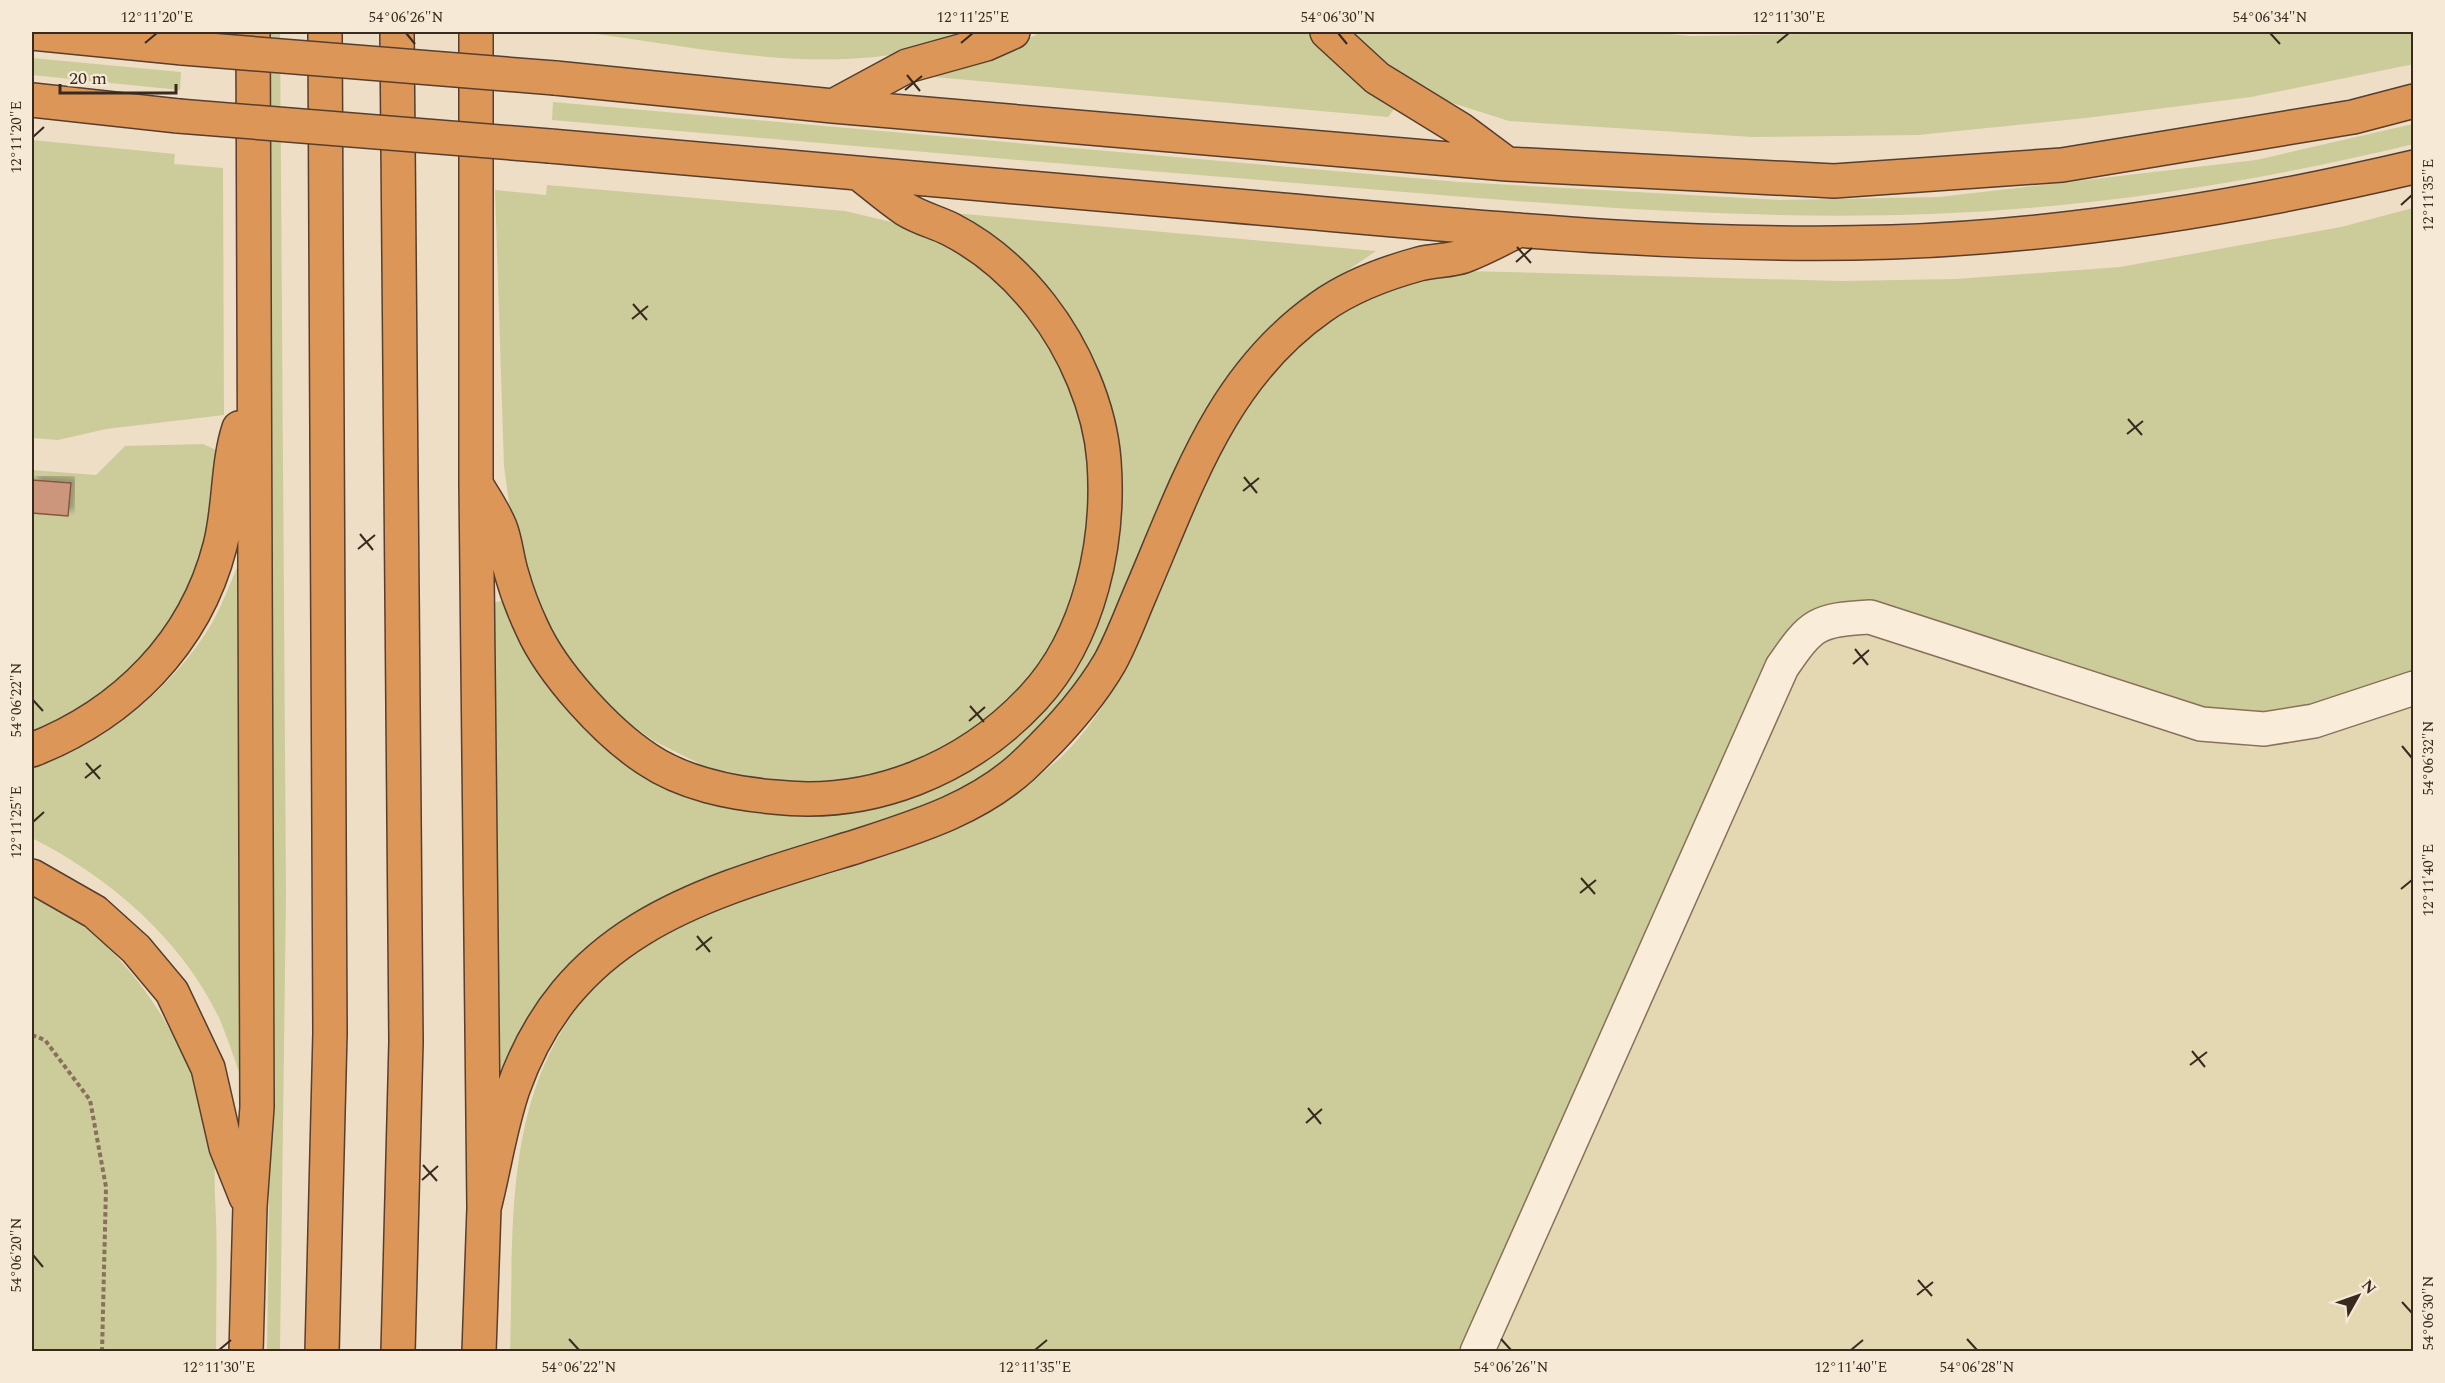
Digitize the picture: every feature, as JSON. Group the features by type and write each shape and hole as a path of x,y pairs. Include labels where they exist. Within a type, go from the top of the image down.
{"highway":[{"path":"246,1352 250,1206 257,1107 253,32"},
{"path":"322,1352 330,1033 325,32"},
{"path":"398,32 406,1042 398,1352"},
{"path":"476,32 476,484 484,1208 479,1352"},
{"path":"833,106 907,66 986,44 1013,32"},
{"path":"1328,32 1377,78 1460,129 1507,164"},
{"path":"32,33 183,48 555,78 833,106 1507,164 1834,181 2062,165 2353,117 2414,101"},
{"path":"32,100 178,116 550,146 861,175 1521,230 1711,241 1892,242 2014,234 2135,220 2245,202 2414,167"},
{"path":"476,484 500,528 513,579 533,631 562,679 603,721 647,760 699,784 748,795 799,800 841,799 890,789 926,776 964,754 1000,728 1034,697 1058,664 1087,604 1100,553 1105,509 1104,459 1098,427 1089,394 1068,348 1042,306 1000,261 953,230 908,211 861,175"},
{"path":"484,1208 513,1091 536,1038 559,1004 599,959 646,925 700,897 927,824 973,802 1014,774 1075,712 1110,661 1194,465 1214,427 1240,386 1277,345 1322,306 1370,281 1420,264 1460,258 1521,230"},
{"path":"32,750 91,722 120,702 174,647 208,584 230,498 238,431 255,391"},
{"path":"32,876 95,912 136,949 172,992 208,1068 226,1147 250,1206"}],"lane":[{"path":"1477,1352 1778,678 1803,636 1830,619 1870,617 2201,724 2264,729 2314,721 2414,688"}],"path":[{"path":"32,1035 45,1040 90,1100 106,1187 102,1352"}],"shaded area":[{"path":"1872,628 2253,749 2413,697 2413,1351 1487,1352 1790,672 1833,629"}],"green space":[{"path":"267,32 280,32 286,895 280,1352 267,1351 271,856"},
{"path":"581,32 982,32 902,53 875,57 802,59 728,53"},
{"path":"1041,32 1308,32 1332,58 1394,109 1388,117 934,77 990,59"},
{"path":"1349,32 1646,32 1691,36 1923,32 2413,32 2414,64 2251,97 2086,118 1918,135 1752,137 1509,121 1446,101 1409,81 1372,55"},
{"path":"32,58 181,72 180,90 32,75"},
{"path":"553,102 1459,182 1780,200 1939,197 2256,160 2413,124 2414,144 2355,158 2234,181 2052,206 1930,214 1768,215 1525,202 552,120"},
{"path":"32,140 175,154 174,164 223,168 224,415 106,429 58,440 32,438"},
{"path":"547,185 845,211 913,227 978,264 1006,288 1051,344 1074,391 1094,480 1086,567 1061,632 1021,689 991,717 915,765 867,778 793,784 708,768 654,741 612,711 576,670 548,627 526,575 512,525 504,466 495,190 546,195"},
{"path":"2413,208 2413,680 2309,714 2197,713 1874,607 1817,608 1773,663 1465,1351 510,1352 513,1221 523,1135 534,1093 550,1053 572,1015 605,977 641,947 682,924 724,906 860,865 926,840 968,821 1007,799 1061,757 1097,714 1126,665 1161,591 1214,463 1235,423 1260,385 1289,351 1341,312 1393,290 1465,271 1841,281 1956,279 2120,267 2341,227"},
{"path":"953,213 1376,251 1312,295 1268,332 1231,371 1181,455 1102,649 1072,694 1006,763 964,791 908,816 697,882 646,907 602,937 494,1105 489,604 505,600 519,639 552,690 691,794 928,790 969,770 1009,742 1086,647 1108,596 1118,549 1123,494 1119,449 1107,394 1083,343 1016,254"},
{"path":"203,444 223,453 199,571 165,631 143,658 78,711 32,731 32,470 96,475 125,446"},
{"path":"238,565 243,586 239,1072 220,1020 204,991 186,963 165,938 116,892 61,854 32,838 32,767 83,746 108,731 155,694 194,650 209,628"},
{"path":"32,892 66,913 97,938 125,966 150,998 172,1033 189,1069 203,1108 214,1153 217,1255 216,1351 32,1351"}],"building":[{"path":"32,480 71,483 68,516 32,513"}]}
